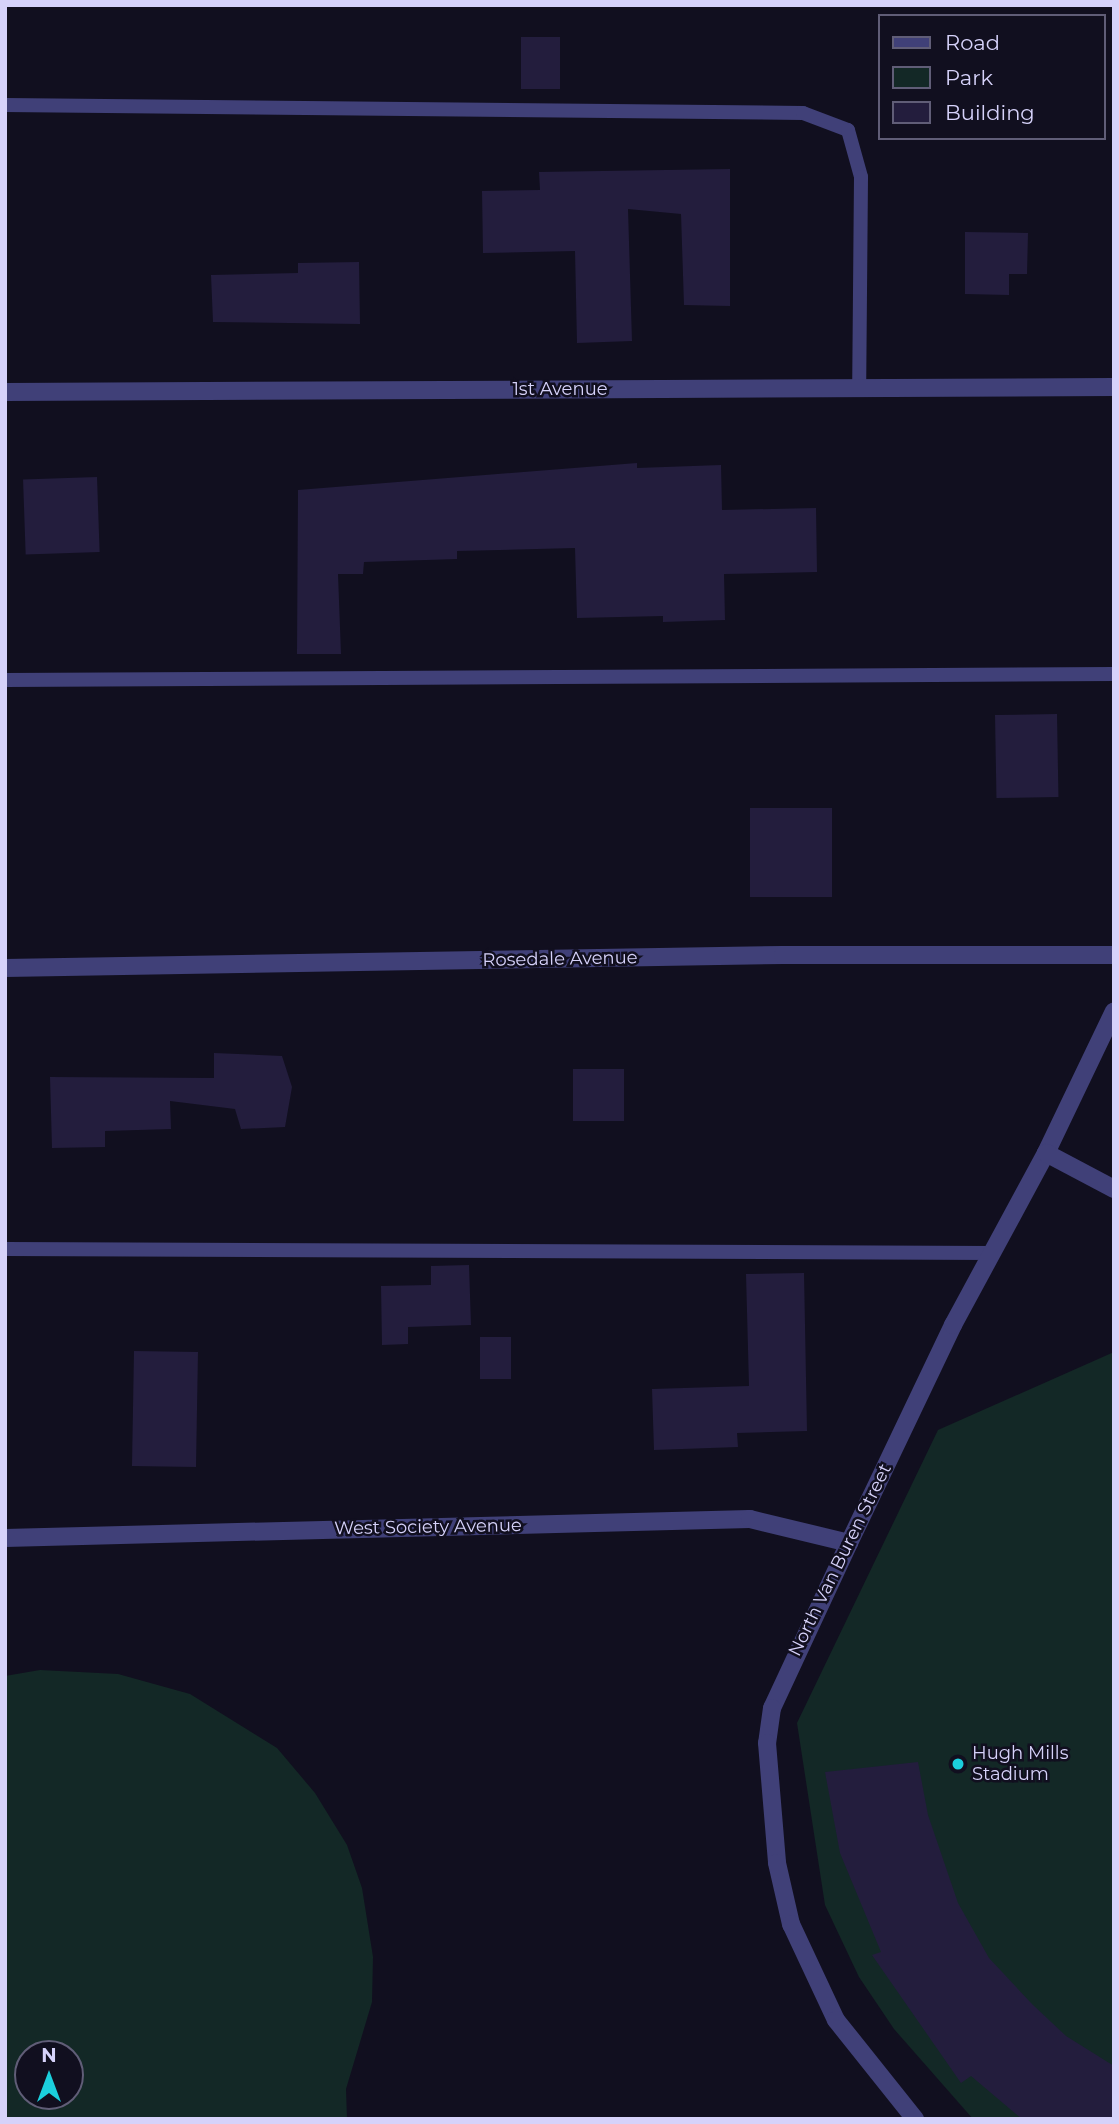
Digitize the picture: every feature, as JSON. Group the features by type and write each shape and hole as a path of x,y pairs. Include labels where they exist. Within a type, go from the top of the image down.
{"street":[{"name":"1st Avenue","path":"5,392 1114,387"},
{"name":"Rosedale Avenue","path":"5,968 783,955 1114,955"},
{"name":"North Van Buren Street","path":"915,2119 836,2020 791,1924 777,1863 767,1743 772,1708 849,1543 992,1252 1046,1153 1114,1011"},
{"path":"1046,1153 1114,1189"},
{"name":"West Society Avenue","path":"5,1538 750,1519 849,1543"}],"lane":[{"path":"5,104 803,113 848,130 861,177 859,388"},
{"path":"5,680 1114,674"},
{"path":"5,1249 992,1252"}],"green space":[{"name":"Hugh Mills Stadium","path":"1114,1352 1114,2119 973,2119 894,2029 859,1977 825,1905 797,1723 938,1430"},
{"path":"40,1670 118,1674 190,1694 277,1748 315,1793 347,1845 362,1888 373,1957 372,2002 346,2089 347,2119 5,2119 5,1676"}],"building":[{"path":"521,37 560,37 560,89 521,89"},
{"path":"730,169 730,306 684,305 681,214 628,209 632,341 577,343 575,251 483,253 482,191 540,190 539,172"},
{"path":"965,232 1028,233 1027,274 1009,274 1009,295 965,294"},
{"path":"359,262 360,324 213,322 211,275 298,273 298,263"},
{"path":"637,463 637,468 721,465 722,510 816,508 817,572 724,574 725,620 663,622 663,616 577,618 575,548 457,551 457,559 364,562 363,574 338,574 341,654 297,654 298,490"},
{"path":"97,477 100,552 26,555 23,480"},
{"path":"1057,714 1058,797 996,798 995,715"},
{"path":"750,808 832,808 832,897 750,897"},
{"path":"214,1053 282,1056 292,1087 285,1127 241,1129 235,1109 170,1101 171,1129 105,1131 105,1147 52,1148 50,1077 214,1078"},
{"path":"573,1069 624,1069 624,1121 573,1121"},
{"path":"469,1265 471,1325 408,1327 408,1344 382,1345 381,1286 431,1285 431,1266"},
{"path":"804,1273 807,1431 737,1433 738,1447 654,1450 652,1389 749,1386 746,1274"},
{"path":"480,1337 511,1337 511,1379 480,1379"},
{"path":"134,1351 198,1352 196,1467 132,1466"},
{"path":"918,1762 928,1815 958,1903 989,1958 1032,2004 1066,2036 1114,2066 1114,2119 1022,2119 971,2076 961,2083 872,1955 881,1952 840,1853 825,1772"}],"place":[{"name":"Hugh Mills Stadium","path":"958,1764"}]}
